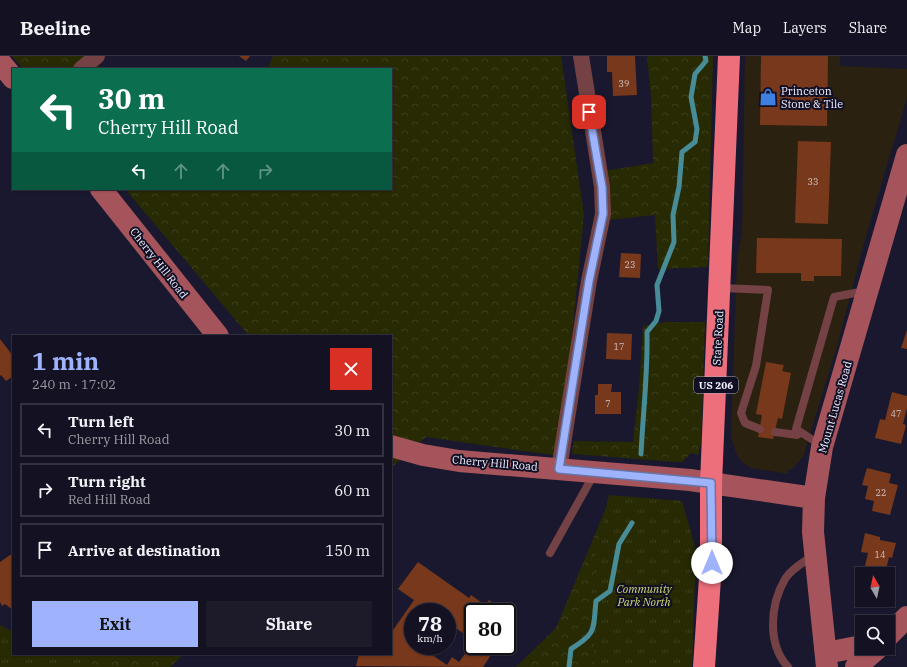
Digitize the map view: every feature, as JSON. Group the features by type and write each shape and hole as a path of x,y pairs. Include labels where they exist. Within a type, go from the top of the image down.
{"highway":[{"name":"State Road","path":"704,667 712,563 711,483 721,288 729,56"}],"street":[{"path":"82,68 97,56"},
{"path":"559,469 589,281 603,214 602,187 580,56"},
{"path":"0,62 12,77"},
{"name":"Mount Lucas Road","path":"826,660 815,554 814,498 822,447 907,155"},
{"name":"Cherry Hill Road","path":"102,190 217,335"},
{"name":"Cherry Hill Road","path":"392,446 422,455 459,462 559,469 711,483 814,498"},
{"path":"895,629 907,617"},
{"path":"826,660 855,649"},
{"path":"856,667 868,655"}],"lane":[{"path":"721,288 768,290 756,366 741,414 745,423 760,429"},
{"path":"822,447 796,429 834,298 868,291"},
{"path":"775,432 797,435 801,433"},
{"path":"550,553 594,473"},
{"path":"788,667 781,659 775,640 774,609 786,579 815,554"}],"shaded area":[{"path":"745,56 840,56 840,66 907,69 907,98 866,236 838,343 803,457 792,469 788,470 788,474 751,468 742,462 736,453 731,437 737,259 742,233"}],"green space":[{"path":"12,56 90,56 101,68 22,68"},
{"path":"273,56 561,56 584,215 560,456 426,437 392,467 392,335 248,335 126,190 392,190 392,68 267,68"},
{"path":"647,56 713,56 708,267 658,269 655,215 608,220 604,171 653,163 651,96"},
{"path":"666,322 705,322 701,443 698,455 691,453 682,462 675,462 573,454 572,451 574,441 633,442 639,388 643,326"},
{"name":"Community Park North","path":"609,495 682,501 696,550 692,667 594,667 593,594 595,559"},
{"path":"608,503 661,667 516,667 556,628"},
{"path":"0,625 12,631 12,655 68,655 98,667 0,667"},
{"path":"12,655 183,655 170,667 0,667"}],"building":[{"path":"239,56 250,56 246,61"},
{"path":"607,56 635,56 637,95 613,96 612,72 607,72"},
{"path":"761,56 828,56 827,126 760,125"},
{"path":"798,141 831,142 828,224 795,223"},
{"path":"757,238 842,239 841,276 814,276 814,281 801,281 801,273 756,273"},
{"path":"621,253 641,254 640,278 619,277"},
{"path":"907,330 907,349 901,348"},
{"path":"607,333 632,334 631,360 606,359"},
{"path":"0,339 12,355 12,377 6,381 1,375 0,376"},
{"path":"766,362 784,365 782,371 791,373 782,419 778,418 773,439 758,437 762,415 756,414"},
{"path":"598,384 612,384 611,392 621,392 621,414 595,414 595,395 598,395"},
{"path":"892,392 907,396 907,408 903,424 906,425 901,444 875,438 880,419 885,420"},
{"path":"867,468 891,474 889,483 898,485 890,515 872,511 874,501 865,499 868,486 862,485"},
{"path":"865,533 880,537 880,540 896,543 892,558 889,557 887,567 865,567 868,553 861,552"},
{"path":"12,554 12,609 5,604 2,606 0,602 0,562"},
{"path":"418,562 469,598 471,595 482,603 464,603 464,634 456,628 456,603 412,603 414,600 398,589"},
{"path":"404,614 404,655 432,655 447,665 452,657 459,662 464,655 491,655 483,667 356,666 359,655 392,655 392,632"}],"waterway":[{"path":"641,454 646,377 647,332 656,321 659,311 657,285 674,242 673,215 679,187 682,152 695,142 697,129 691,97 695,74 706,61 705,56"},
{"path":"569,667 571,649 585,639 592,630 594,625 596,601 610,591 619,544 632,523"}],"place":[{"name":"Princeton Stone & Tile","path":"768,97"}],"route":[{"path":"589,112 602,187 603,214 589,281 559,469 711,483 712,563"}]}
